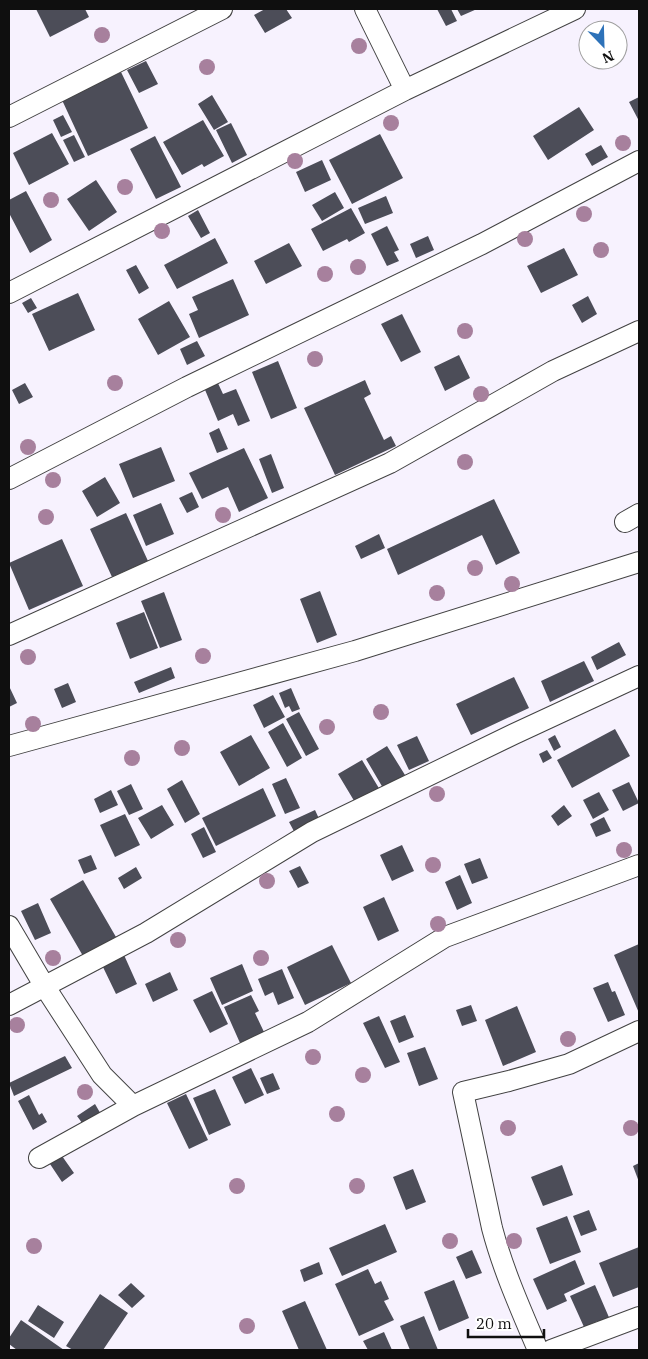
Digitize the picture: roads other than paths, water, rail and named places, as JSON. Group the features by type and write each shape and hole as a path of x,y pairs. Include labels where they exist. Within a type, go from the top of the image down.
{"street":[{"path":"9,117 222,9"},
{"path":"365,9 405,90"},
{"path":"9,293 405,90 575,9"},
{"path":"9,479 187,388 482,244 639,161"},
{"path":"9,635 390,463 553,371 639,331"},
{"path":"9,746 355,651 639,562"},
{"path":"9,1005 146,933 312,832 639,676"},
{"path":"39,1158 133,1106 308,1022 445,936 639,865"},
{"path":"9,926 45,987 102,1075 133,1106"},
{"path":"538,1350 512,1290 493,1229 462,1092 569,1064 639,1031"},
{"path":"551,1350 639,1317"}]}
